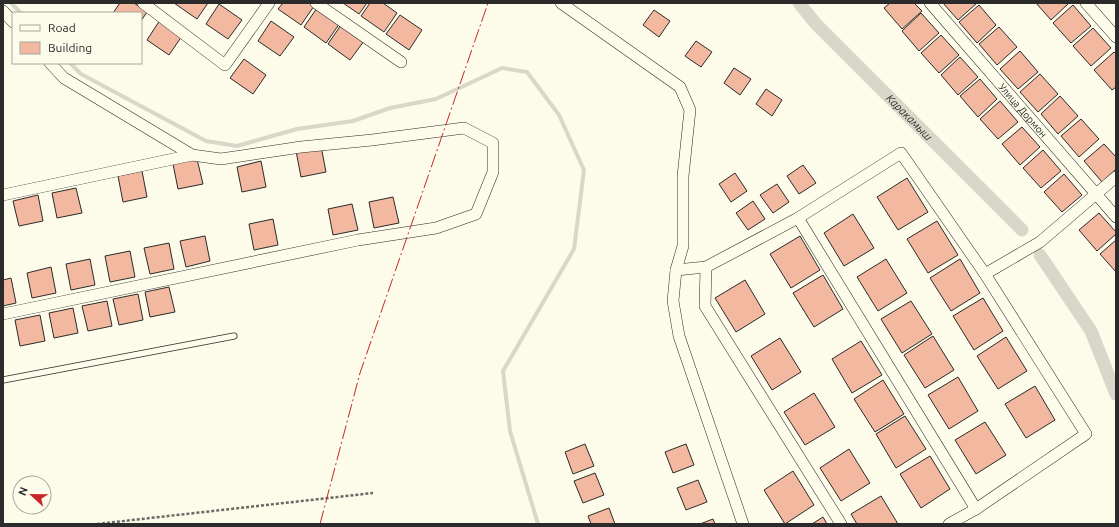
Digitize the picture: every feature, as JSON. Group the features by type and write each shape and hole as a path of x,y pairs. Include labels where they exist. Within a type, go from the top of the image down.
{"street":[{"path":"143,3 225,65 269,3"},
{"path":"316,3 401,62"},
{"path":"561,3 680,86 690,110 683,176 683,246 676,270 674,301 679,336 743,524"},
{"name":"Улица Дормон","path":"930,3 1097,193 1116,217"},
{"path":"1086,3 1116,37"},
{"path":"3,11 12,21"},
{"path":"51,64 64,78 192,155"},
{"path":"3,195 192,155 221,159 301,147 372,140 464,128 493,143 493,172 476,214 436,228 358,240 3,314"},
{"path":"676,270 706,267 798,218 901,153 985,274 1086,434 976,509 949,524"},
{"path":"985,274 1040,242 1116,177"},
{"path":"798,218 976,509"},
{"path":"706,267 705,306 841,524"}],"lane":[{"path":"3,380 234,336"}],"path":[{"path":"96,524 373,493"}],"building":[{"path":"120,3 134,3 147,12 142,20 142,12 114,12"},
{"path":"174,3 208,3 197,19"},
{"path":"283,3 310,3 314,6 301,25 278,9"},
{"path":"343,3 367,3 359,14"},
{"path":"370,3 383,3 397,13 384,32 361,16"},
{"path":"890,3 914,3 922,11 902,29 884,8"},
{"path":"943,3 977,3 958,20"},
{"path":"1036,3 1069,3 1051,20"},
{"path":"219,4 242,20 228,39 206,24"},
{"path":"979,5 996,25 977,43 959,22"},
{"path":"1073,5 1091,26 1071,43 1053,23"},
{"path":"317,8 340,23 326,43 304,27"},
{"path":"654,10 670,21 659,37 643,25"},
{"path":"921,13 939,33 919,51 902,31"},
{"path":"400,15 422,30 409,50 386,34"},
{"path":"160,20 182,36 169,55 147,40"},
{"path":"271,21 294,37 280,56 258,41"},
{"path":"341,25 364,41 350,60 328,44"},
{"path":"999,27 1017,47 997,65 979,44"},
{"path":"1093,28 1111,48 1091,66 1073,46"},
{"path":"941,35 959,55 939,73 921,53"},
{"path":"696,41 712,52 701,67 685,56"},
{"path":"1020,51 1038,72 1018,89 1000,69"},
{"path":"1114,52 1116,54 1116,87 1112,90 1094,70"},
{"path":"960,57 978,77 958,95 941,75"},
{"path":"244,59 266,75 253,94 230,78"},
{"path":"734,68 751,79 740,95 724,83"},
{"path":"1040,74 1058,94 1038,112 1020,92"},
{"path":"980,79 997,99 978,117 960,96"},
{"path":"766,89 782,100 772,116 756,104"},
{"path":"1060,96 1078,116 1058,134 1041,114"},
{"path":"1000,101 1018,122 998,139 980,119"},
{"path":"1081,119 1099,139 1079,157 1061,136"},
{"path":"1022,127 1040,147 1020,165 1002,144"},
{"path":"1104,144 1116,157 1116,169 1102,182 1084,161"},
{"path":"321,146 326,172 301,177 296,151"},
{"path":"1043,150 1061,171 1041,188 1023,168"},
{"path":"197,159 203,184 178,189 173,164"},
{"path":"261,161 266,187 242,192 237,167"},
{"path":"803,165 816,183 799,194 787,176"},
{"path":"142,171 147,197 123,202 118,176"},
{"path":"735,173 747,191 731,202 719,184"},
{"path":"1064,174 1082,195 1062,212 1044,192"},
{"path":"907,178 928,212 898,230 877,197"},
{"path":"777,184 789,202 773,213 760,195"},
{"path":"76,188 82,213 57,218 52,193"},
{"path":"38,195 43,221 19,226 13,201"},
{"path":"393,197 399,223 374,228 369,202"},
{"path":"753,201 765,219 748,230 736,213"},
{"path":"352,204 358,230 333,235 328,209"},
{"path":"1099,213 1116,232 1116,234 1097,251 1079,230"},
{"path":"853,214 874,248 844,266 824,233"},
{"path":"273,219 278,245 254,250 249,224"},
{"path":"937,221 958,255 928,273 907,239"},
{"path":"205,236 210,261 186,267 180,241"},
{"path":"800,236 820,270 791,288 770,254"},
{"path":"1116,240 1116,272 1100,254"},
{"path":"169,243 174,269 150,274 144,248"},
{"path":"130,251 135,277 110,282 105,256"},
{"path":"90,259 95,285 71,290 66,264"},
{"path":"886,259 907,293 878,311 857,277"},
{"path":"960,259 980,293 951,311 930,278"},
{"path":"51,267 56,293 32,298 27,273"},
{"path":"823,275 843,309 814,327 793,293"},
{"path":"11,278 16,303 3,306 3,280"},
{"path":"745,280 765,314 736,332 715,298"},
{"path":"169,287 175,312 150,317 145,292"},
{"path":"138,294 143,320 119,325 113,299"},
{"path":"983,298 1003,331 974,350 953,316"},
{"path":"107,301 112,326 88,331 82,306"},
{"path":"911,301 932,334 902,353 881,319"},
{"path":"73,308 78,333 54,338 49,313"},
{"path":"40,315 45,341 20,346 15,320"},
{"path":"933,336 954,370 925,388 904,355"},
{"path":"1006,337 1027,371 998,389 977,356"},
{"path":"780,338 801,372 772,390 751,356"},
{"path":"861,341 882,375 852,393 832,359"},
{"path":"958,377 978,411 949,429 928,395"},
{"path":"883,380 904,414 875,432 854,399"},
{"path":"1035,386 1055,420 1026,438 1005,404"},
{"path":"814,393 835,427 805,445 784,412"},
{"path":"905,416 926,449 896,468 876,434"},
{"path":"985,422 1006,455 976,474 955,440"},
{"path":"585,444 594,466 573,474 565,452"},
{"path":"686,444 694,465 673,473 665,452"},
{"path":"849,449 870,483 841,501 820,468"},
{"path":"930,456 950,489 921,508 900,474"},
{"path":"793,471 814,505 785,524 764,490"},
{"path":"595,473 604,495 583,503 574,481"},
{"path":"698,480 707,502 686,510 677,488"},
{"path":"881,496 898,524 857,524 851,514"},
{"path":"609,508 615,524 591,524 588,516"},
{"path":"823,517 827,524 812,524"},
{"path":"713,519 715,524 700,524"}],"waterway":[{"path":"11,3 20,12"},
{"name":"Каракамыш","path":"799,3 816,24 1022,230"},
{"path":"71,64 81,74 206,141 237,146 297,129 353,121 390,108 436,99 502,68 527,72 559,115 584,170 574,249 503,371 510,431 538,524"},
{"name":"Каракамыш","path":"1040,255 1091,331 1116,394"}],"power":[{"path":"320,524 360,373 488,3"}]}
